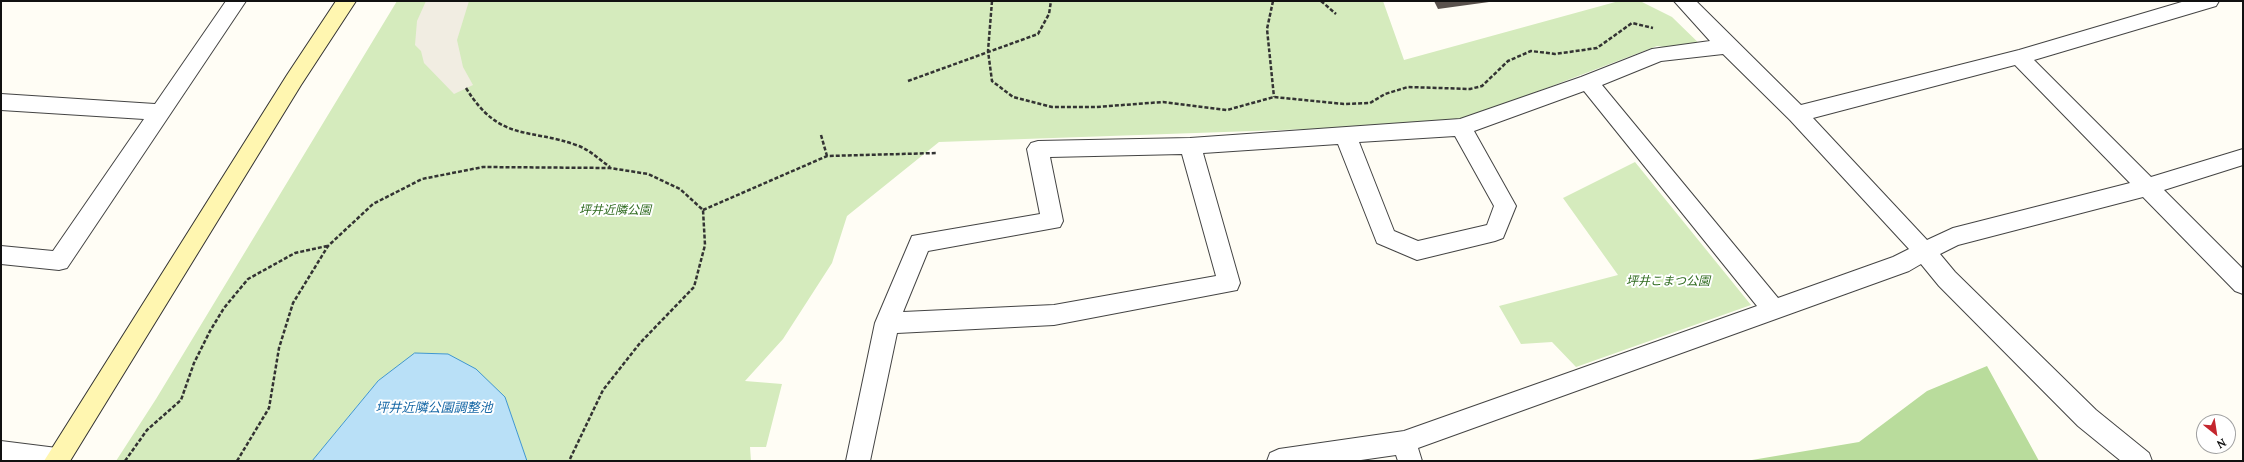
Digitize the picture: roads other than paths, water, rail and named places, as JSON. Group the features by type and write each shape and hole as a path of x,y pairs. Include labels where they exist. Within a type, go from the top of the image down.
{"street":[{"path":"1,255 59,261 236,1"},
{"path":"1,452 57,460 290,86 346,1"},
{"path":"1684,1 1727,46 1797,114 1899,222 1947,279 2087,418 2140,461"},
{"path":"1797,114 2019,57 2209,1"},
{"path":"858,461 887,323 920,243 1052,221 1038,148 1190,146 1461,127 1588,82 1659,54 1727,46"},
{"path":"2019,57 2243,284"},
{"path":"1588,82 1774,309"},
{"path":"1,102 160,112"},
{"path":"1345,134 1385,237 1417,251 1495,232 1505,206 1461,127"},
{"path":"887,323 1054,316 1229,283 1190,146"},
{"path":"1279,461 1407,451 1774,309 1901,264 1953,237 2147,187 2243,157"}],"water":[{"name":"坪井近隣公園調整池","path":"415,353 448,354 476,369 505,397 527,461 312,461 378,381"}],"park label":[{"name":"坪井近隣公園","path":"615,211"},
{"name":"坪井こまつ公園","path":"1668,282"}]}
